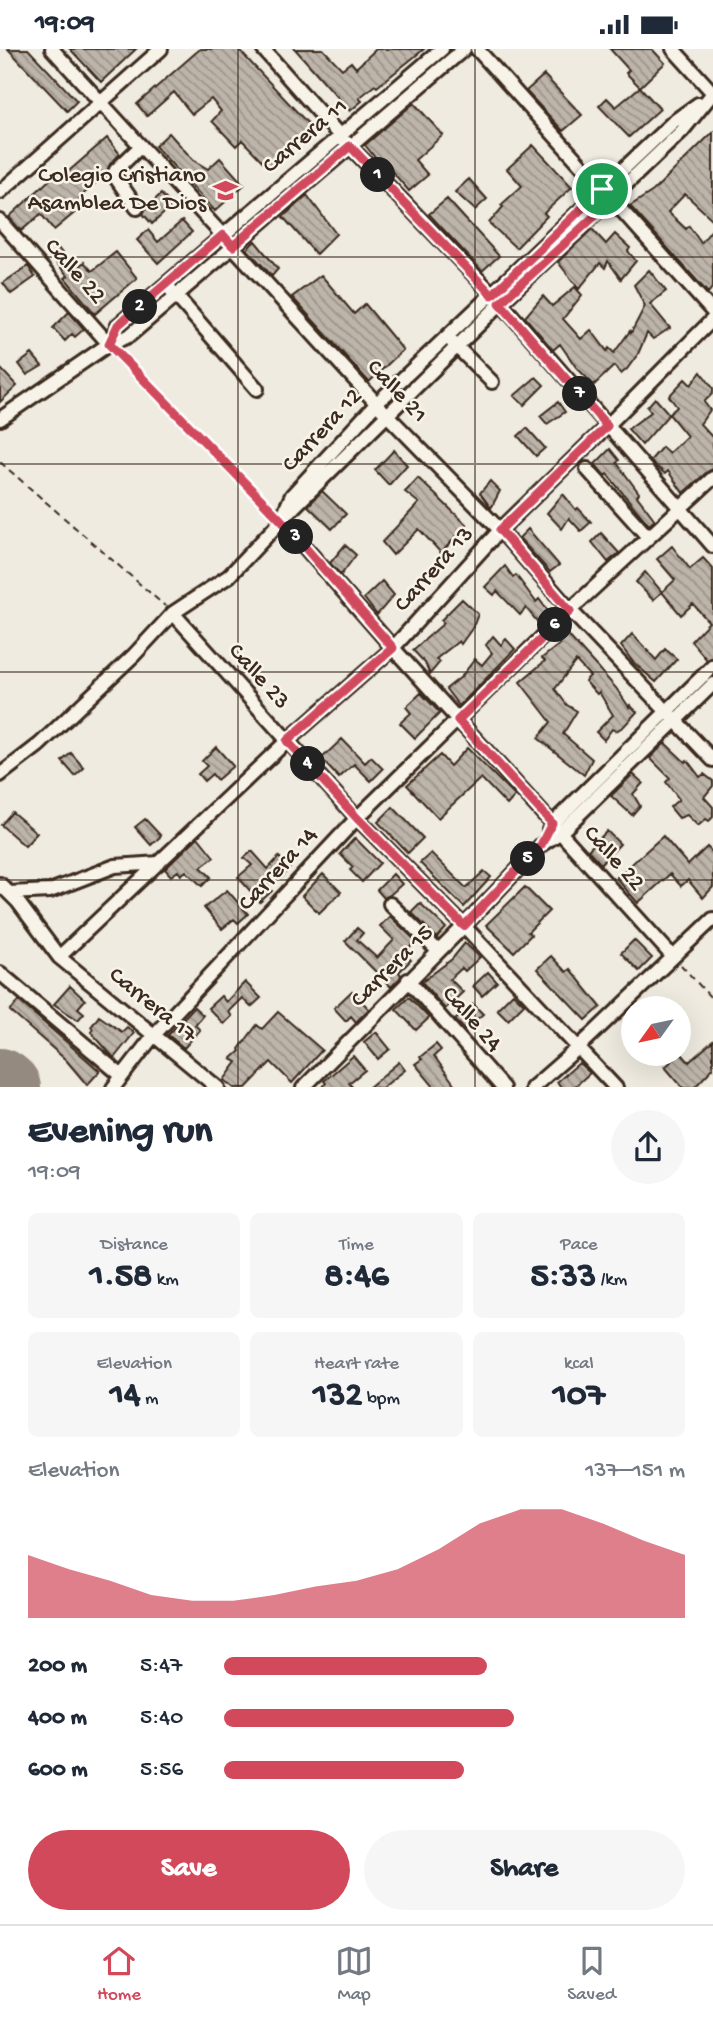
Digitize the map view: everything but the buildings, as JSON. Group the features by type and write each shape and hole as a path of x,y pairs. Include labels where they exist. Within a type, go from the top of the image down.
{"street":[{"name":"Calle 21","path":"52,49 388,415 500,530 570,611 713,760"},
{"path":"0,192 161,49"},
{"name":"Carrera 11","path":"109,344 118,325 442,49"},
{"name":"Carrera 11","path":"0,419 109,344 128,336 464,49"},
{"path":"477,49 713,311"},
{"path":"673,49 713,93"},
{"path":"265,50 340,136 496,299 713,546"},
{"name":"Carrera 12","path":"0,775 58,727 134,655 173,613 229,576 281,520 457,347 496,299 602,189 673,122 713,93"},
{"name":"Carrera 12","path":"281,520 292,495 377,403 447,337 612,200 682,131 713,93"},
{"path":"137,208 114,175 141,146"},
{"name":"Calle 22","path":"0,221 109,344"},
{"path":"166,284 257,389"},
{"name":"Carrera 13","path":"59,957 287,741 393,648 500,530 713,319"},
{"path":"447,337 492,382"},
{"path":"587,469 648,537"},
{"name":"Carrera 14","path":"113,1087 154,1035 357,818 570,611 713,478"},
{"name":"Calle 22","path":"281,520 673,957"},
{"name":"Calle 23","path":"173,613 357,818 464,926 616,1087"},
{"name":"Carrera 15","path":"303,1087 671,716 713,666"},
{"name":"Carrera 15","path":"671,716 713,684"},
{"path":"4,888 50,891 115,866 159,863"},
{"path":"4,888 18,902 59,957"},
{"path":"390,904 438,951"},
{"path":"532,1087 579,1047 713,919"},
{"name":"Carrera 17","path":"59,957 218,1087"},
{"path":"0,973 122,1076"},
{"name":"Calle 24","path":"408,980 503,1087"}],"path":[{"path":"109,344 281,520"},
{"path":"0,462 173,613"},
{"path":"673,957 713,1000"}],"runway":[{"path":"0,1084 4,1087"}],"place":[{"name":"Colegio Cristiano Asamblea De Dios","path":"226,190"}],"route":[{"path":"350,146 492,295 602,189 612,200 500,303 607,426 500,530 570,611 458,720 552,823 541,845 464,926 357,818 287,741 393,648 281,520 109,344 118,325 223,235 233,246 350,146"}]}
